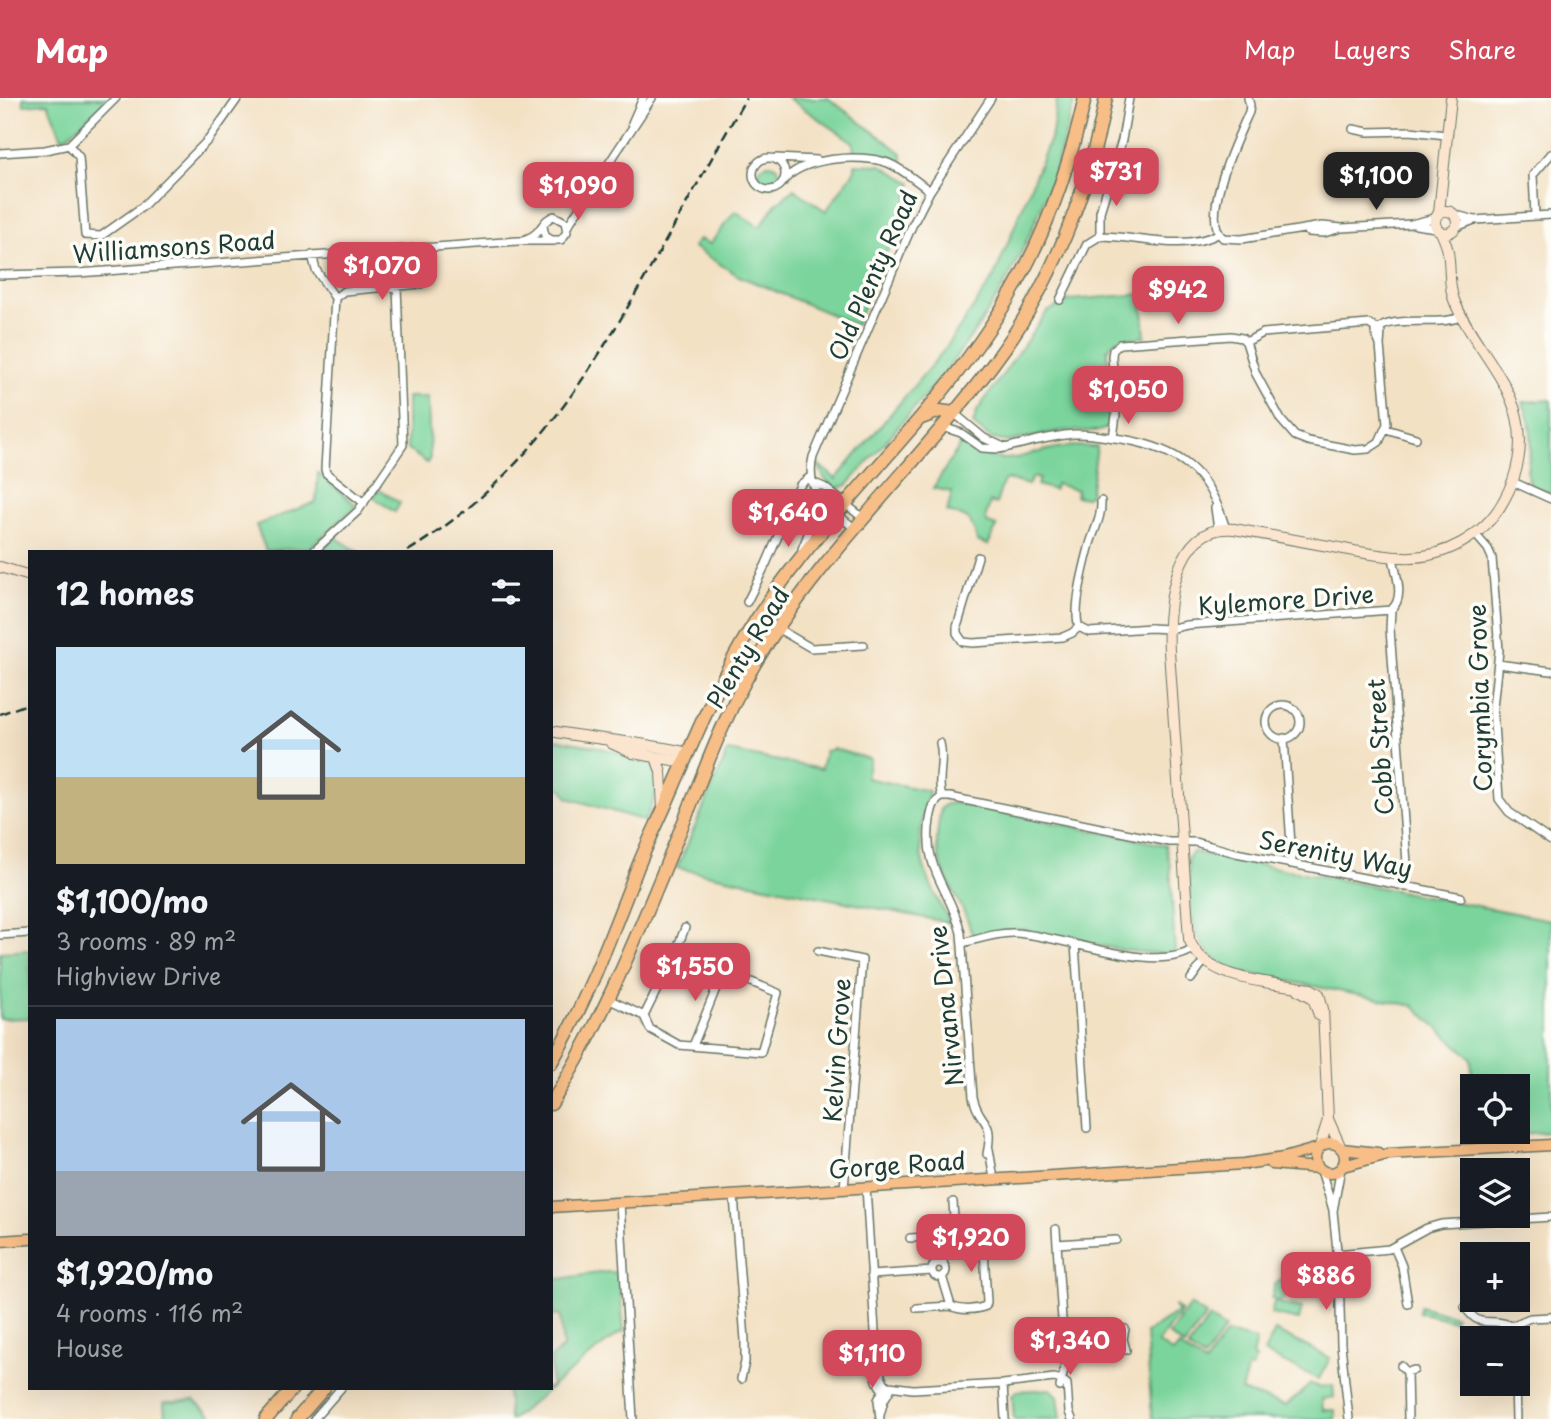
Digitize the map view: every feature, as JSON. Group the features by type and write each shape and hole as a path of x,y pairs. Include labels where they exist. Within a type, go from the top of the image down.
{"highway":[{"name":"Plenty Road","path":"553,1059 590,986 646,846 711,702 741,644 797,562 991,325 1027,264 1063,180 1084,98"},
{"name":"Plenty Road","path":"553,1101 571,1073 608,999 675,844 706,763 749,675 777,628 859,523 943,428 995,362 1015,331 1044,280 1082,192 1106,98"},
{"path":"915,421 938,411 954,414"},
{"path":"686,758 706,763"},
{"path":"284,1419 270,1415 291,1390"},
{"path":"298,1419 322,1390"}],"main road":[{"path":"1388,1154 1342,1167 1334,1172 1320,1169 1315,1160 1320,1147 1329,1143 1342,1148 1388,1154 1551,1145"},
{"name":"Gorge Road","path":"553,1207 1244,1164 1320,1147"},
{"path":"1342,1148 1345,1156 1342,1167"},
{"name":"Gorge Road","path":"1244,1164 1320,1169"},
{"path":"0,1241 28,1239"}],"street":[{"path":"1,153 46,150 69,145 116,98"},
{"path":"69,145 79,157 85,234 101,236 152,197 209,139 238,98"},
{"path":"628,133 643,98"},
{"path":"585,200 569,212 547,219 543,226 545,236 554,241 564,237 567,227 585,200 628,133 652,98"},
{"name":"Old Plenty Road","path":"747,602 798,490 803,482 811,479 815,451 912,226 930,191 991,98"},
{"path":"1100,236 1100,212 1122,140 1129,98"},
{"path":"1248,98 1249,113 1237,137 1219,192 1215,221 1218,233 1226,239 1300,231 1324,233 1342,228 1412,224 1443,219 1475,220 1551,215"},
{"path":"1320,1147 1328,1119 1322,1029 1317,999 1287,985 1221,971 1204,961 1192,947 1187,929 1169,627 1176,576 1182,560 1200,539 1222,529 1396,557 1416,557 1450,548 1475,534 1497,511 1513,482 1520,440 1514,406 1451,292 1443,219 1443,188 1451,98"},
{"path":"1353,129 1446,135"},
{"path":"1535,216 1533,176 1551,154"},
{"path":"770,158 783,166 783,182"},
{"path":"821,161 796,170 776,188 760,188 754,181 753,172 762,159 863,159 880,161 901,170 930,191"},
{"path":"556,216 563,219 567,227"},
{"path":"1443,219 1454,229"},
{"path":"1443,219 1454,229"},
{"path":"1454,229 1475,220"},
{"name":"Williamsons Road","path":"518,241 535,235 543,226"},
{"path":"1448,252 1454,229"},
{"path":"1060,300 1087,244 1100,236 1140,241 1199,241 1218,233"},
{"name":"Williamsons Road","path":"0,275 78,273 518,241 554,241"},
{"path":"312,256 316,270 335,298 325,469 326,473 364,503"},
{"path":"335,298 344,291 421,284"},
{"path":"315,550 364,503 402,445 397,287"},
{"path":"1245,342 1263,333 1354,326 1378,331 1396,323 1434,320 1461,313"},
{"path":"1113,438 1116,415 1111,356 1117,345 1231,336 1242,338 1245,342 1256,374 1281,420 1296,436 1308,441 1362,450 1379,442 1386,429 1378,331"},
{"path":"954,414 984,438 1006,448"},
{"path":"943,428 961,433 982,448 993,450 1070,435 1149,444 1181,458 1199,476 1214,501 1222,529"},
{"path":"1386,429 1416,438"},
{"path":"797,562 815,516 819,497 811,479"},
{"path":"811,479 822,485 841,509 859,523"},
{"path":"1513,482 1551,499"},
{"path":"819,497 859,523"},
{"path":"978,557 957,627 957,633 963,642 1063,637 1072,633 1079,627 1077,614 1101,501"},
{"name":"Corymbia Grove","path":"1475,534 1492,558 1498,664 1493,708 1499,799 1509,812 1551,841"},
{"name":"Kylemore Drive","path":"1079,627 1089,632 1388,611 1395,607 1399,598 1396,557"},
{"path":"0,567 28,575"},
{"name":"Cobb Street","path":"1388,611 1406,863 1403,886"},
{"path":"777,628 811,648 864,645"},
{"path":"1498,664 1551,671"},
{"path":"1282,705 1294,710 1299,719 1296,732 1284,738 1272,734 1266,722 1271,710 1282,705"},
{"path":"553,731 607,741 638,743 686,758"},
{"path":"1284,738 1291,845 1288,863"},
{"path":"607,741 628,751 656,757 686,758"},
{"name":"Nirvana Drive","path":"940,743 943,760 939,785 942,797 931,811 928,836 930,854 935,873 958,920 963,943 973,1097 989,1129 988,1150 994,1180"},
{"path":"656,757 661,772 663,812"},
{"name":"Serenity Way","path":"942,797 1158,838 1195,842 1203,846 1461,897"},
{"path":"676,951 778,993 761,1052 679,1045 650,1030 645,1016 685,928"},
{"path":"0,935 28,933"},
{"path":"963,943 1014,933 1151,958 1165,958 1192,947"},
{"path":"1075,944 1087,1128"},
{"name":"Kelvin Grove","path":"818,951 862,960 845,1189"},
{"path":"1191,979 1204,961"},
{"path":"693,1046 723,971"},
{"path":"608,999 645,1016"},
{"path":"1328,1119 1342,1148"},
{"path":"1333,1211 1342,1167"},
{"path":"1320,1169 1333,1211 1346,1416"},
{"path":"866,1187 877,1363 888,1390"},
{"path":"734,1196 745,1340 745,1362 741,1379"},
{"path":"953,1202 955,1236"},
{"path":"620,1203 633,1419"},
{"path":"1337,1254 1394,1247 1427,1228 1441,1224 1551,1217"},
{"path":"1056,1229 1065,1365 1060,1383"},
{"path":"910,1238 1003,1231"},
{"path":"917,1308 951,1306 961,1309 986,1306 983,1233"},
{"path":"946,1236 943,1264 946,1269 942,1276 951,1306"},
{"path":"1057,1244 1116,1240"},
{"path":"1394,1247 1402,1266 1408,1304"},
{"path":"932,1270 936,1263 943,1264"},
{"path":"871,1275 932,1270"},
{"path":"932,1270 936,1277 942,1276"},
{"path":"1469,1312 1478,1322 1503,1322 1511,1326 1531,1315 1551,1317"},
{"path":"1125,1329 1123,1340 1126,1350"},
{"path":"1063,1344 1123,1340"},
{"path":"1407,1369 1408,1419"},
{"path":"880,1418 877,1400 888,1390 1003,1384 1054,1378 1069,1387 1068,1403 1072,1419"},
{"path":"1003,1384 1005,1419"},
{"path":"314,1419 339,1390"},
{"path":"1515,1396 1516,1419"}],"green space":[{"path":"23,98 110,98 62,138 48,103 24,105"},
{"path":"788,98 828,98 902,153 902,166 882,157 854,154 853,142"},
{"path":"1057,98 1075,98 1068,126 1041,208 1004,285 957,356 922,400 848,485 835,489 824,478 818,464 836,479 945,349 994,277 1052,134"},
{"path":"769,164 777,167 780,175 777,183 769,186 761,183 758,175 761,167"},
{"path":"855,164 881,165 912,183 903,214 856,325 739,276 693,247 699,239 710,244 735,211 760,227 775,205 794,189 826,211 855,170"},
{"path":"1142,294 1145,337 1116,340 1107,350 1112,415 1108,427 1100,431 1060,431 1007,442 990,438 973,424 977,411 1047,312 1070,300"},
{"path":"407,397 428,397 430,458 427,463 407,449"},
{"path":"1551,400 1551,493 1530,486 1528,480 1531,436 1523,402"},
{"path":"962,442 989,457 1001,459 1067,446 1097,447 1090,495 1084,498 1076,496 1077,490 1056,484 1054,490 1037,485 1039,479 1033,477 1028,485 1007,479 1003,482 996,504 990,502 985,519 997,526 988,545 977,541 968,520 947,512 952,492 933,488"},
{"path":"318,473 356,505 311,547 266,550 256,525 316,502"},
{"path":"380,490 400,503 395,512 373,497"},
{"path":"335,537 355,550 322,550"},
{"path":"553,739 594,746 652,762 656,769 654,799 645,821 568,798 563,789 553,786"},
{"path":"834,749 870,759 866,778 929,791 921,830 922,860 932,888 950,923 677,868 728,751 821,769 825,751"},
{"path":"956,803 1165,845 1170,865 1175,953 1138,952 1025,930 972,936 943,870 937,847 941,808 946,804"},
{"path":"1193,852 1551,920 1551,1132 1530,1133 1530,1074 1472,1074 1471,1058 1414,1006 1232,970 1216,960 1205,949 1193,922 1188,858"},
{"path":"28,950 28,1018 0,1019 0,952"},
{"path":"614,1272 619,1276 624,1332 619,1333 553,1385 553,1356 563,1347 560,1315 553,1316 553,1280"},
{"path":"1290,1274 1293,1283 1290,1295 1280,1301 1271,1299 1275,1284"},
{"path":"1274,1302 1302,1308 1299,1320 1271,1314"},
{"path":"1173,1305 1181,1311 1158,1343 1173,1353 1179,1346 1205,1364 1226,1333 1256,1340 1252,1356 1256,1358 1252,1368 1248,1367 1241,1391 1286,1406 1311,1384 1320,1387 1333,1385 1334,1398 1322,1399 1323,1410 1335,1410 1335,1419 1152,1419 1146,1333 1178,1312"},
{"path":"1190,1305 1206,1315 1184,1346 1169,1335"},
{"path":"1420,1306 1455,1316 1454,1321 1419,1312"},
{"path":"1209,1318 1225,1328 1204,1359 1188,1348"},
{"path":"1275,1331 1330,1358 1319,1379 1264,1353"},
{"path":"1051,1389 1058,1396 1061,1419 1014,1419 1012,1396 1017,1391"},
{"path":"507,1390 548,1390 512,1419 509,1419"},
{"path":"194,1400 212,1416 209,1419 165,1418 164,1403"}],"railway":[{"path":"409,550 488,491 521,458 579,385 630,304 746,98"},
{"path":"0,714 28,704"}]}
